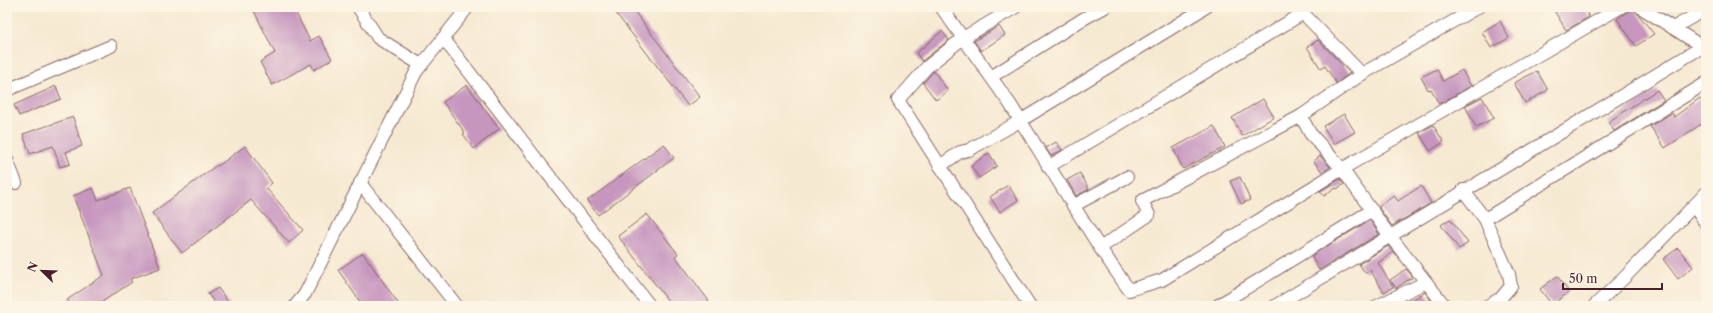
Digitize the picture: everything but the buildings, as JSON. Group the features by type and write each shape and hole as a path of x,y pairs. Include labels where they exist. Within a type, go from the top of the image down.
{"street":[{"path":"358,7 378,38 421,65"},
{"path":"295,306 305,294 416,72 468,7"},
{"path":"941,7 991,77 1100,248 1129,290 1162,280 1342,169 1621,7"},
{"path":"1016,7 963,38 927,67 898,100 1030,306"},
{"path":"991,77 1083,19 1105,7"},
{"path":"940,166 960,152 969,150 1020,121 1206,7"},
{"path":"1100,248 1149,215 1142,201 1301,116 1362,74 1478,7"},
{"path":"1275,306 1463,190 1704,48 1640,7"},
{"path":"1673,28 1706,9"},
{"path":"1048,167 1300,10 1362,74"},
{"path":"443,38 650,306"},
{"path":"7,90 111,46"},
{"path":"1485,219 1706,83"},
{"path":"1301,116 1310,133 1342,169 1390,236 1445,306"},
{"path":"7,160 16,183"},
{"path":"1073,206 1127,177"},
{"path":"360,183 457,306"},
{"path":"1463,190 1485,219 1509,274 1512,286 1501,298 1487,306"},
{"path":"1594,306 1624,278 1706,193"},
{"path":"1694,206 1706,224"},
{"path":"1217,306 1372,210"},
{"path":"1377,306 1426,282"}]}
